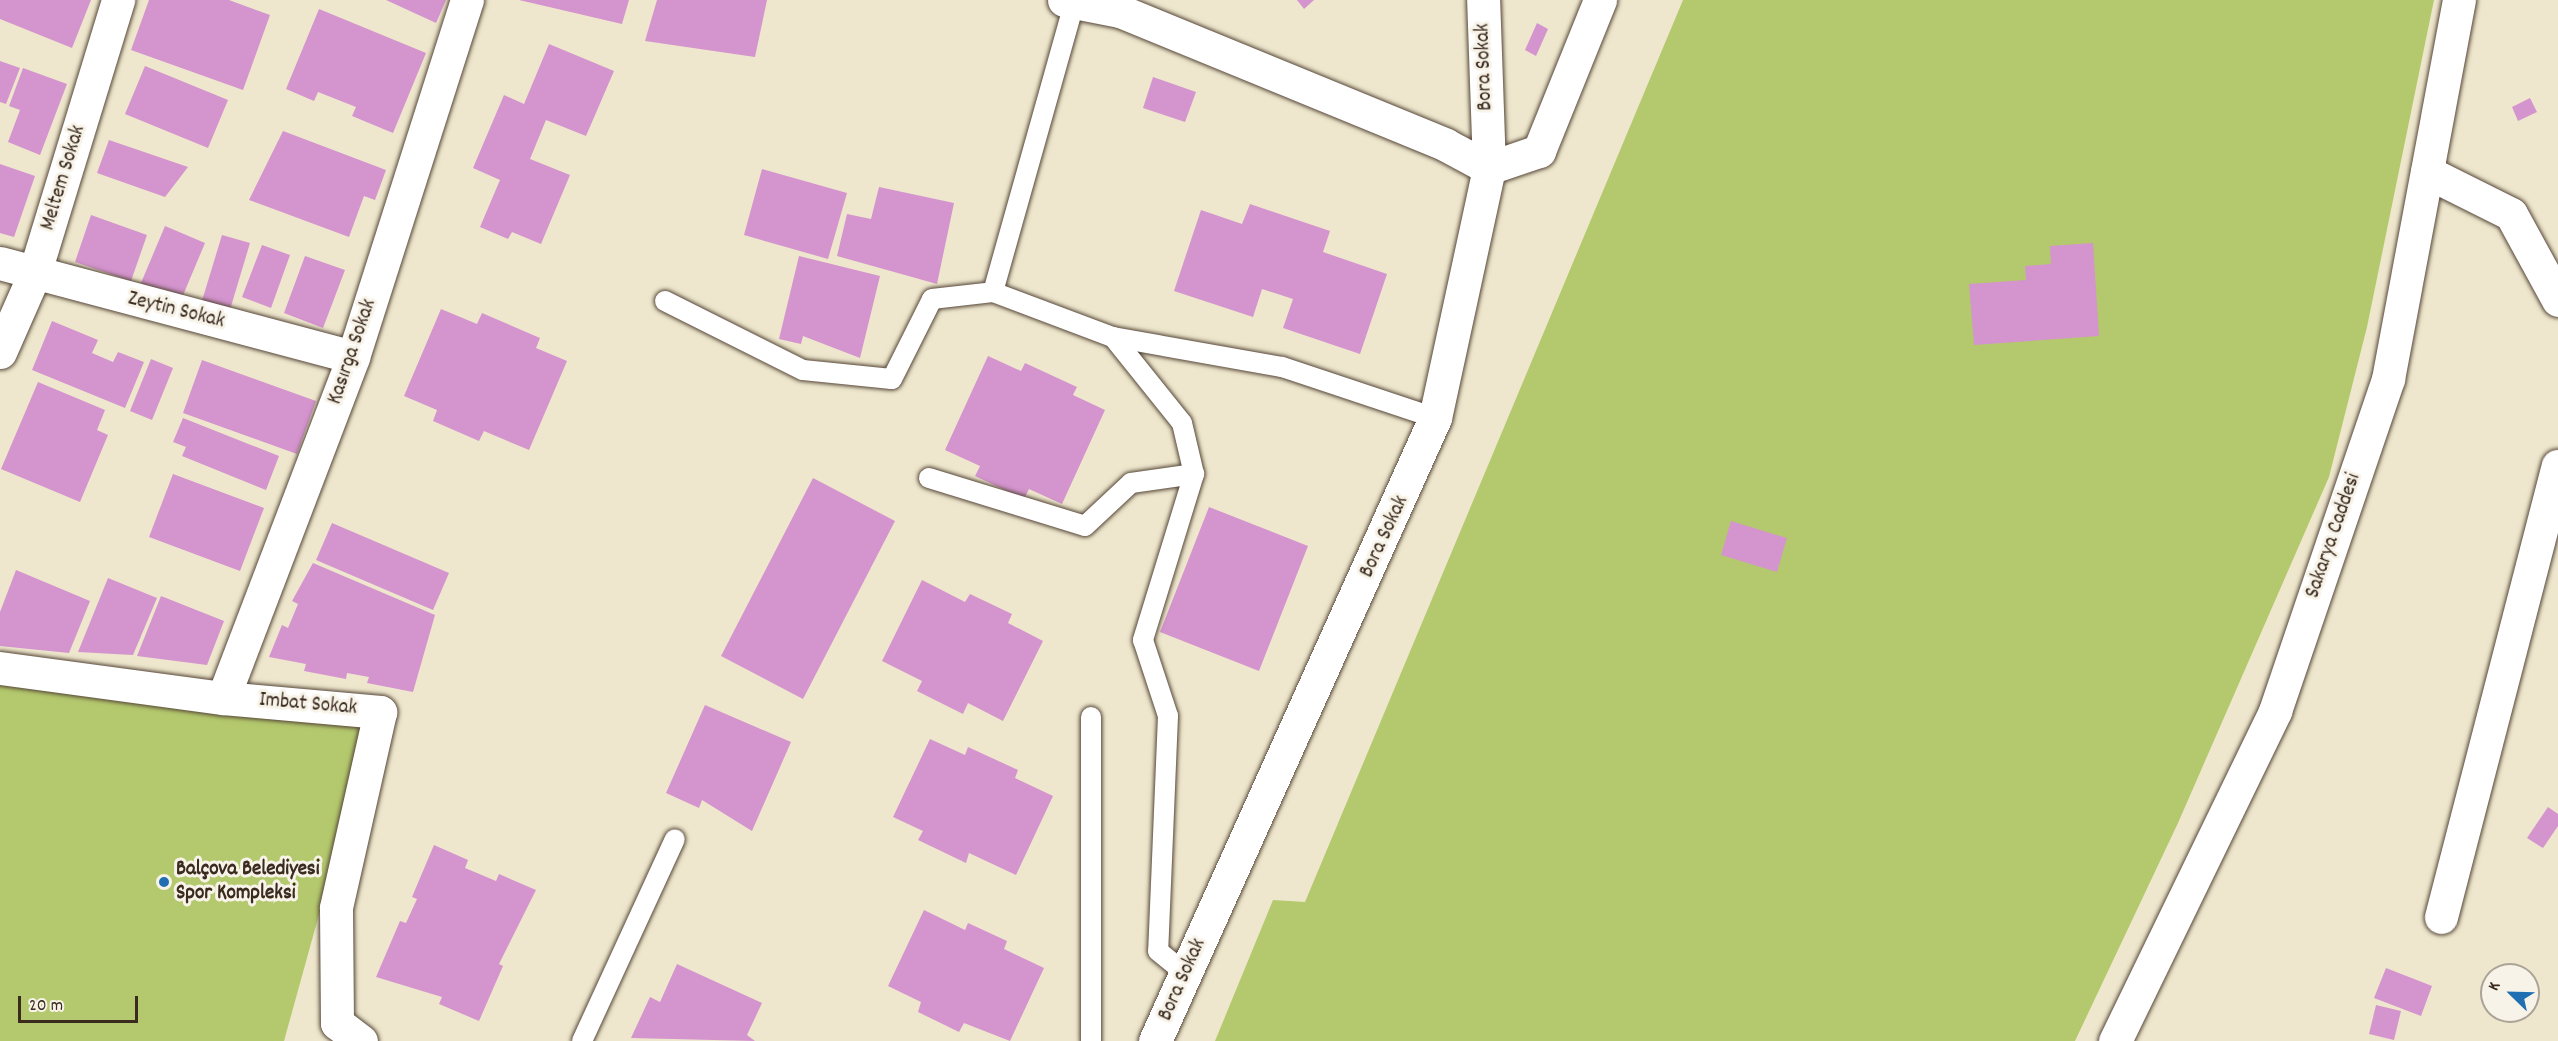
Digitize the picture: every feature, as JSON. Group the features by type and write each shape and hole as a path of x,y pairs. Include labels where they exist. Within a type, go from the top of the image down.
{"street":[{"name":"Meltem Sokak","path":"0,352 34,274 118,0"},
{"name":"Kasırga Sokak","path":"223,698 353,357 467,0"},
{"name":"Bora Sokak","path":"1155,1041 1435,418 1489,168 1483,0"},
{"path":"1069,2 1122,5 1446,145 1489,168 1539,151 1600,0"},
{"name":"Sakarya Caddesi","path":"2115,1041 2275,711 2388,379 2459,0"},
{"path":"2427,172 2511,214 2558,300"},
{"name":"Zeytin Sokak","path":"0,263 34,274 353,357"},
{"path":"2441,917 2558,466"},
{"name":"Imbat Sokak","path":"0,668 223,698 380,712 336,908 337,1023 361,1041"}],"lane":[{"path":"993,292 1069,2"},
{"path":"665,301 803,370 892,379 932,299 993,292 1113,337 1282,367 1435,418"},
{"path":"1113,337 1182,423 1194,474 1143,640 1168,716 1158,951 1186,974"},
{"path":"929,478 1085,526 1131,483 1194,474"},
{"path":"1091,717 1091,1041"},
{"path":"582,1041 675,839"}],"green space":[{"path":"1683,0 2434,0 2367,327 2329,477 2178,823 2075,1041 1215,1041 1273,900 1305,902"},
{"name":"Balçova Belediyesi Spor Kompleksi","path":"0,685 372,723 284,1041 0,1041"}],"building":[{"path":"0,0 91,0 72,48 0,19"},
{"path":"149,0 229,0 270,15 243,90 131,50"},
{"path":"386,0 446,0 436,23"},
{"path":"519,0 629,0 622,24"},
{"path":"657,0 767,0 755,57 645,41"},
{"path":"1297,0 1314,0 1304,9"},
{"path":"319,9 426,53 393,133 352,116 356,107 318,92 314,101 286,89"},
{"path":"1537,23 1548,29 1536,56 1525,50"},
{"path":"549,44 614,71 586,136 546,120 530,159 570,175 541,244 512,232 508,239 480,227 500,180 473,168 504,95 524,104"},
{"path":"0,61 20,68 6,104 0,102"},
{"path":"145,66 228,100 208,148 125,114"},
{"path":"23,68 67,84 40,155 8,142 20,110 9,106"},
{"path":"1153,77 1196,92 1185,122 1143,108"},
{"path":"2530,98 2537,112 2518,121 2512,107"},
{"path":"283,131 386,170 375,200 364,196 349,237 249,200"},
{"path":"109,140 188,167 165,197 97,173"},
{"path":"0,164 35,176 14,237 0,233"},
{"path":"762,169 847,193 828,259 744,235"},
{"path":"879,187 954,203 937,284 837,256 847,214 871,219"},
{"path":"1250,204 1330,231 1323,252 1387,274 1360,354 1283,328 1293,299 1262,289 1253,317 1174,291 1201,210 1242,224"},
{"path":"91,215 147,235 131,281 75,262"},
{"path":"165,226 205,243 181,300 141,283"},
{"path":"222,235 250,243 229,313 201,304"},
{"path":"2093,243 2099,336 1974,345 1969,284 2026,280 2025,266 2051,264 2050,246"},
{"path":"262,245 290,255 271,308 242,297"},
{"path":"305,256 345,270 323,328 284,313"},
{"path":"799,256 880,276 860,358 803,336 801,344 779,339"},
{"path":"441,309 477,324 482,313 540,338 536,348 567,361 529,450 484,431 479,441 433,421 437,410 404,396"},
{"path":"52,321 98,340 92,353 113,362 118,352 144,362 125,408 32,370"},
{"path":"988,356 1021,371 1025,363 1077,387 1073,395 1105,410 1062,504 1029,489 1024,499 975,476 980,466 945,450"},
{"path":"151,359 173,368 152,420 130,411"},
{"path":"202,360 316,401 297,454 183,413"},
{"path":"38,382 105,410 97,430 108,435 80,502 1,469"},
{"path":"183,418 279,456 266,490 182,456 186,447 173,442"},
{"path":"173,474 264,508 240,571 149,537"},
{"path":"813,478 895,521 803,699 721,656"},
{"path":"1209,507 1308,546 1259,671 1160,632"},
{"path":"1731,521 1787,538 1777,572 1721,555"},
{"path":"332,523 449,573 433,610 316,560"},
{"path":"313,563 435,615 413,692 367,683 369,677 347,673 346,679 304,671 306,664 269,657 282,625 288,628 298,604 292,601"},
{"path":"16,570 90,601 69,653 0,646 0,612"},
{"path":"108,578 157,598 133,655 78,652"},
{"path":"922,580 965,602 970,594 1012,614 1008,623 1043,641 1003,721 968,703 963,714 917,691 922,681 882,661"},
{"path":"161,596 224,621 207,665 137,656"},
{"path":"705,705 791,742 752,831 702,800 699,808 666,793"},
{"path":"930,739 965,755 968,747 1018,770 1015,778 1053,796 1016,875 969,853 966,863 918,840 923,831 893,817"},
{"path":"2548,807 2558,814 2558,826 2543,848 2527,838"},
{"path":"434,845 468,860 465,868 496,881 499,874 536,890 499,964 503,966 479,1021 439,1004 442,997 376,977 400,921 406,923 417,899 412,897"},
{"path":"924,910 965,930 968,923 1007,941 1004,949 1044,968 1010,1041 964,1023 959,1032 918,1012 921,1002 888,986"},
{"path":"677,964 762,1003 747,1035 755,1041 631,1038 650,997 660,1002"},
{"path":"2386,968 2432,986 2421,1016 2374,998"},
{"path":"2376,1005 2401,1011 2394,1040 2369,1034"}],"place":[{"name":"Balçova Belediyesi Spor Kompleksi","path":"164,882"}]}
